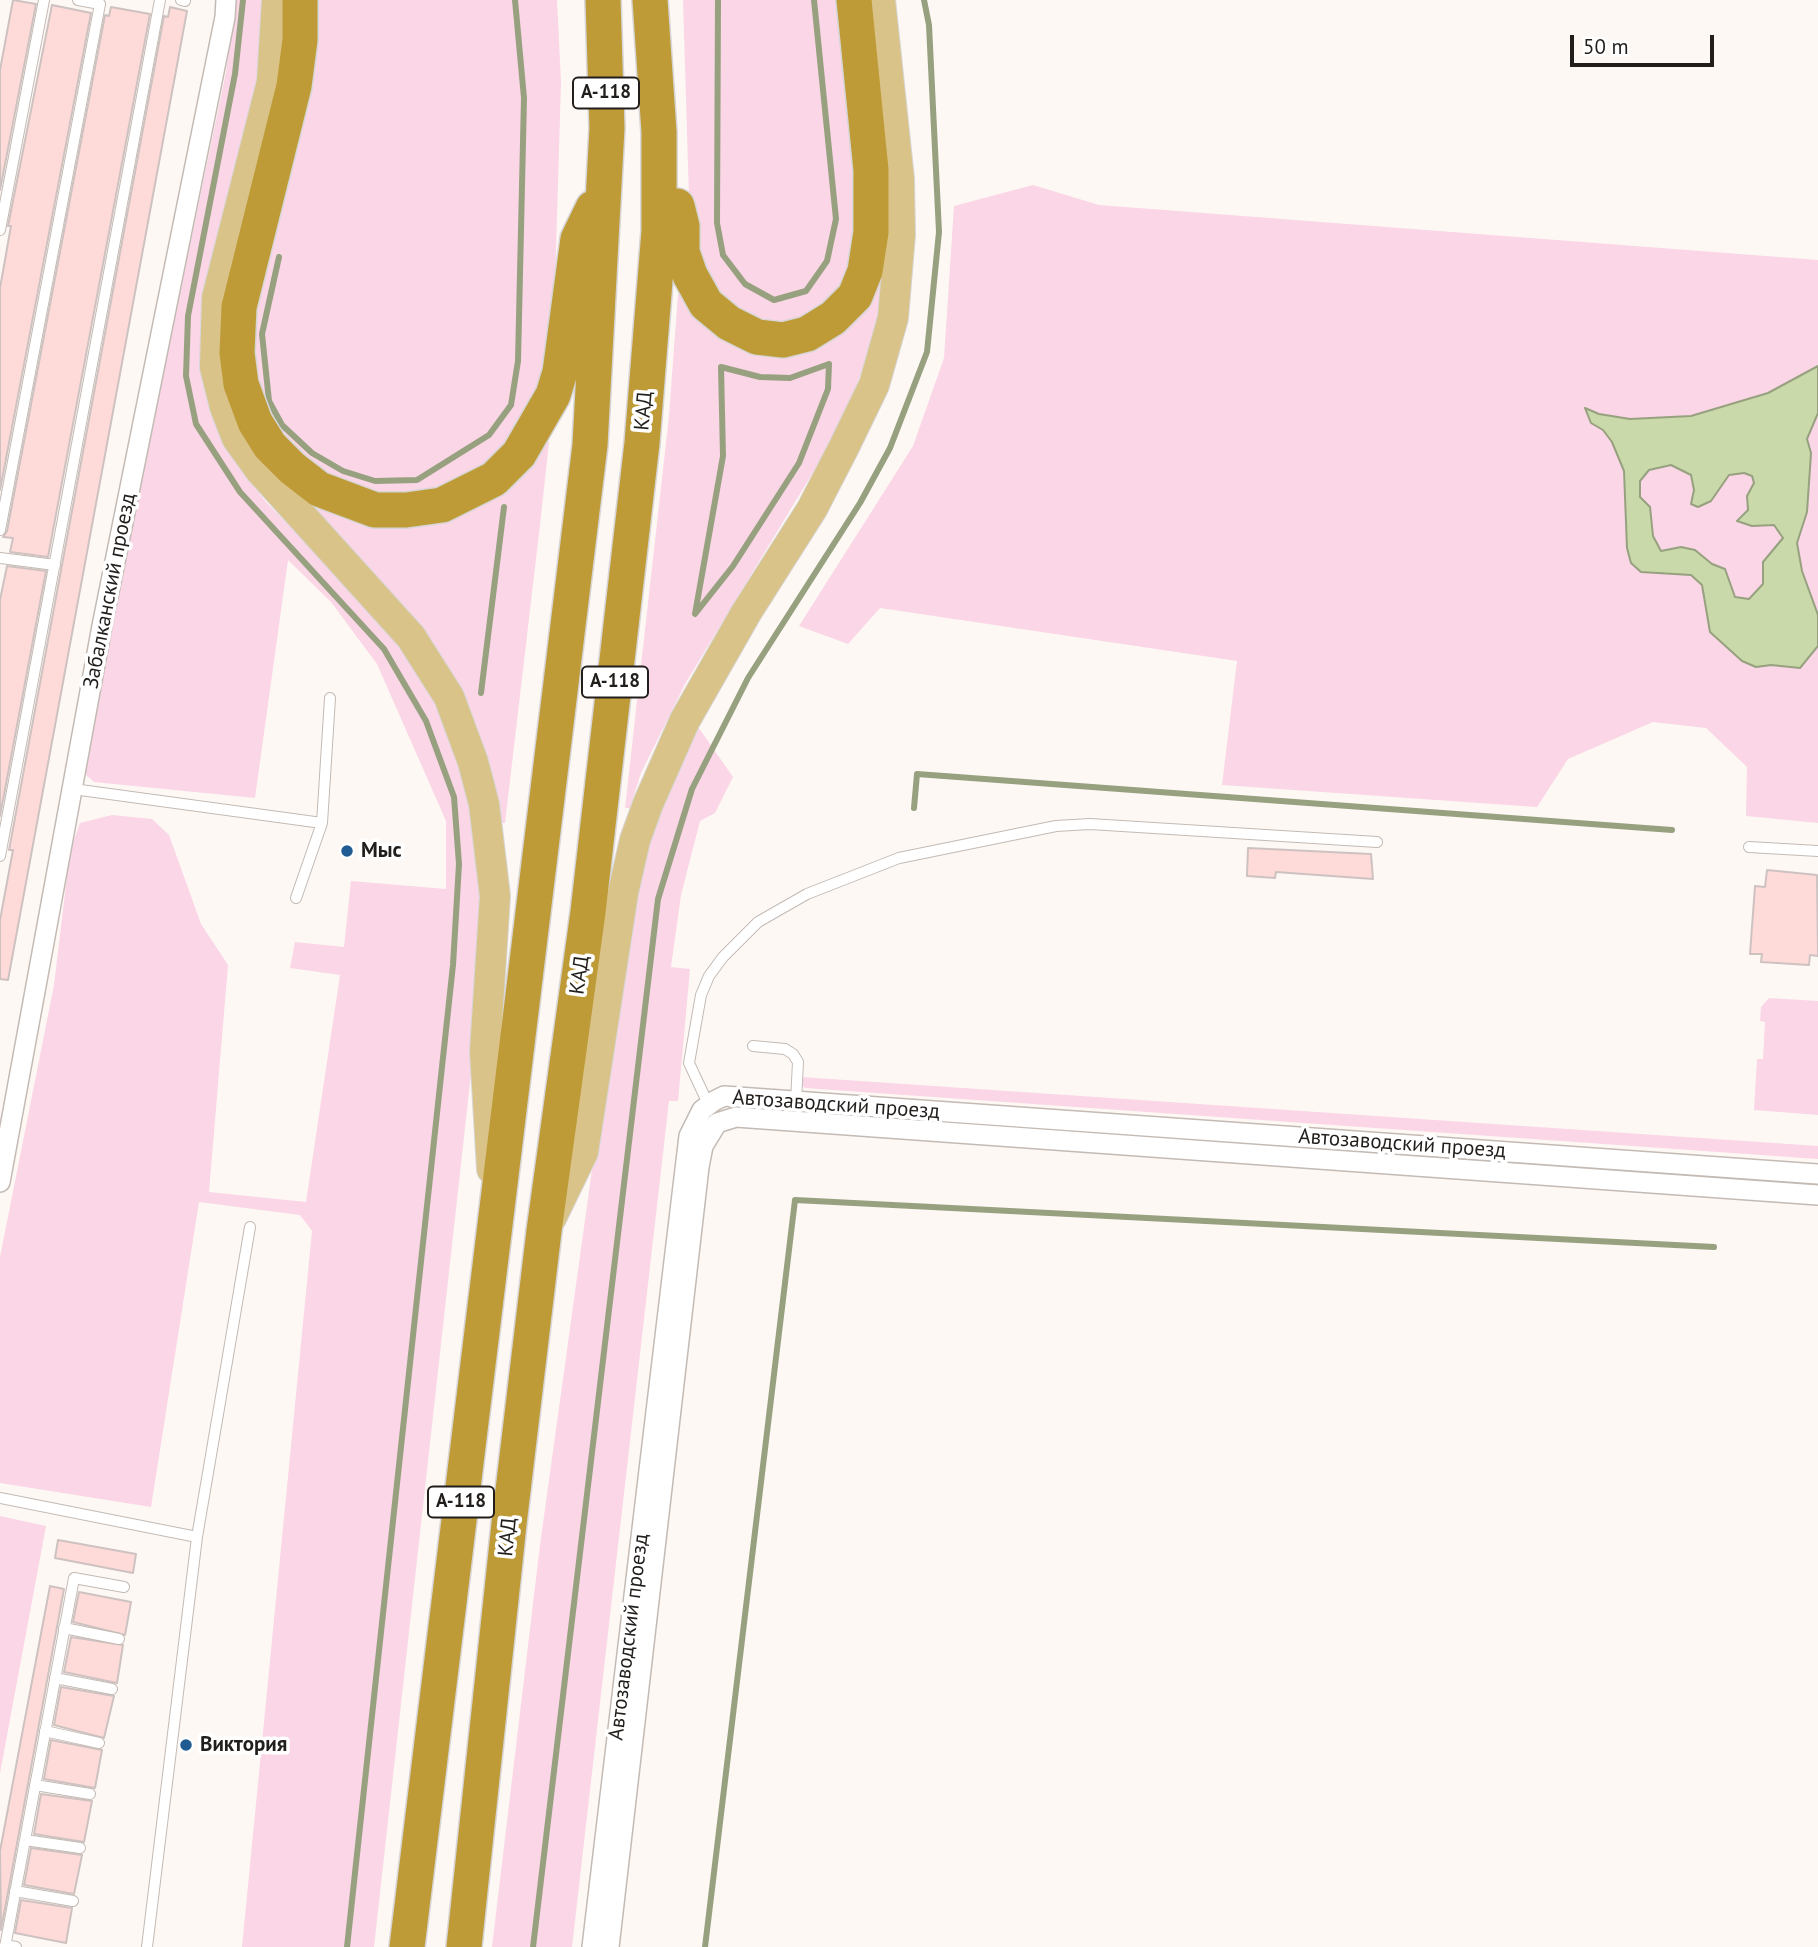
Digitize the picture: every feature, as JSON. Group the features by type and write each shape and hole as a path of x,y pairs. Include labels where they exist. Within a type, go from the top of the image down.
{"highway":[{"path":"300,0 300,40 294,86 239,307 237,353 241,384 255,422 271,446 292,468 319,489 375,510 407,510 442,505 494,479 519,454 554,395 560,372 578,239 604,186"},
{"name":"А-118","path":"408,1947 590,445 607,128 603,0"},
{"name":"КАД","path":"464,1947 544,1231 588,912 642,443 659,231 659,132 650,0"},
{"path":"659,132 682,226 682,252 706,304 729,323 757,337 783,341 807,334 833,318 855,296 865,271 871,232 871,170 854,0"}],"main road":[{"path":"276,0 272,82 217,298 215,368 225,407 237,438 260,470 411,637 449,697 473,762 485,815 495,896 485,1051 495,1219"},
{"path":"544,1231 583,1152 623,893 635,840 648,804 685,720 746,613 812,509 874,385 892,318 900,235 899,179 880,0"}],"street":[{"name":"Забалканский проезд","path":"0,1182 73,789 226,0"},
{"name":"Автозаводский проезд","path":"592,1947 689,1136 702,1110 708,1105 724,1096 1818,1174"},
{"name":"Автозаводский проезд","path":"609,1947 699,1167 703,1146 717,1123 736,1117 1818,1195"}],"lane":[{"path":"0,230 44,0"},
{"path":"0,530 100,2 78,0"},
{"path":"0,856 160,0"},
{"path":"0,558 55,565"},
{"path":"296,898 322,823 330,698"},
{"path":"73,789 322,823"},
{"path":"717,1123 689,1063 695,1018 709,976 723,957 758,922 807,894 899,858 1056,826 1090,824 1377,842"},
{"path":"1749,847 1818,851"},
{"path":"753,1046 785,1049 793,1054 798,1062 796,1101"},
{"path":"147,1947 197,1537 250,1227"},
{"path":"0,1498 197,1537"},
{"path":"9,1946 25,1840 74,1578 124,1587"},
{"path":"64,1628 119,1639"},
{"path":"55,1678 112,1689"},
{"path":"45,1731 99,1742"},
{"path":"35,1785 90,1794"},
{"path":"25,1840 80,1849"},
{"path":"16,1891 73,1901"}],"shaded area":[{"path":"236,0 267,0 262,66 200,363 210,413 234,460 266,502 401,640 433,694 456,745 477,826 483,966 374,1947 242,1947 312,1231 300,1215 199,1202 151,1507 0,1483 0,1257 54,985 70,851 80,823 112,815 152,819 169,835 201,924 228,965 209,1192 306,1202 340,975 290,968 295,942 344,947 351,881 446,889 446,821 377,664 331,602 288,560 255,798 94,782 85,774 113,616 226,72"},
{"path":"313,0 557,0 561,82 554,317 549,369 520,436 476,475 426,493 377,495 333,478 295,453 264,414 249,370 250,329"},
{"path":"683,0 842,0 860,184 858,244 845,288 829,305 786,324 752,323 720,303 690,231"},
{"path":"1033,185 1099,205 1818,260 1818,823 1746,816 1747,767 1706,728 1653,722 1568,759 1537,807 1222,785 1237,661 880,608 848,644 799,626 913,446 944,358 954,206"},
{"path":"882,266 879,310 869,352 841,426 685,684 641,773 630,808 625,808 669,416 678,294 787,352 833,339 850,323"},
{"path":"1818,366 1818,413 1807,439 1811,453 1807,512 1797,543 1802,571 1818,615 1818,646 1800,668 1771,665 1756,667 1742,661 1710,632 1702,585 1691,575 1641,572 1631,563 1627,548 1624,471 1612,442 1603,430 1591,423 1585,408 1599,414 1630,419 1691,416 1768,393","holes":["1671,465 1691,475 1694,490 1691,504 1698,507 1711,501 1729,475 1744,473 1752,476 1754,483 1747,496 1748,510 1737,521 1752,526 1774,525 1783,538 1763,562 1763,584 1749,599 1735,597 1725,569 1712,564 1695,550 1681,547 1661,551 1653,536 1650,507 1640,497 1640,481 1649,470"]},
{"path":"543,441 549,442 540,525 505,823 499,823 478,732 308,505 312,500 376,523"},
{"path":"694,721 733,777 715,813 700,821 681,895 671,967 690,969 678,1101 669,1101 572,1947 492,1947 540,1545 625,931 649,828"},
{"path":"1769,998 1818,1001 1818,1115 1754,1110 1757,1059 1763,1059 1765,1022 1760,1021 1761,1007"},
{"path":"801,1077 1818,1146 1818,1159 805,1088 800,1084"},
{"path":"0,1516 46,1526 0,1773"}],"building":[{"path":"13,0 36,4 0,190 0,70"},
{"path":"52,5 91,13 0,490 0,288 11,226 8,226"},
{"path":"111,7 150,14 48,557 10,552 13,538 3,537 7,531 105,15 109,16"},
{"path":"170,7 187,11 8,980 0,979 0,920 13,850 9,850 164,16 168,17"},
{"path":"7,566 46,571 0,816 0,600"},
{"path":"1248,848 1371,854 1373,879 1276,872 1275,878 1247,876"},
{"path":"1767,870 1817,875 1818,956 1810,955 1809,965 1761,962 1762,954 1750,954 1755,886 1765,887"},
{"path":"58,1540 136,1554 133,1573 55,1558"},
{"path":"50,1586 64,1589 1,1930 0,1851"},
{"path":"79,1592 131,1602 125,1635 73,1622"},
{"path":"71,1637 123,1645 117,1683 64,1672"},
{"path":"61,1687 114,1696 104,1738 54,1725"},
{"path":"51,1740 102,1750 95,1788 44,1779"},
{"path":"41,1794 92,1801 84,1842 34,1834"},
{"path":"31,1848 82,1855 74,1894 24,1885"},
{"path":"21,1900 72,1908 66,1943 15,1933"}],"waterway":[{"path":"243,0 235,74 188,316 186,376 196,424 240,492 384,649 426,721 454,797 459,864 453,965 347,1947"},
{"path":"279,257 262,334 269,401 282,425 312,453 343,471 375,481 417,480 489,435 511,405 518,361 524,98 515,0"},
{"path":"718,0 717,223 723,255 745,284 774,300 806,291 827,261 836,219 814,0"},
{"path":"533,1947 658,899 692,789 748,678 860,503 890,448 927,352 939,232 929,25 924,0"},
{"path":"829,364 828,389 799,463 733,566 695,614 723,456 721,367 760,377 790,378 829,364"},
{"path":"481,693 504,507"},
{"path":"914,808 917,774 1672,830"},
{"path":"705,1947 795,1200 1714,1247"}],"place":[{"name":"Мыс","path":"347,851"},
{"name":"Виктория","path":"186,1745"}]}
